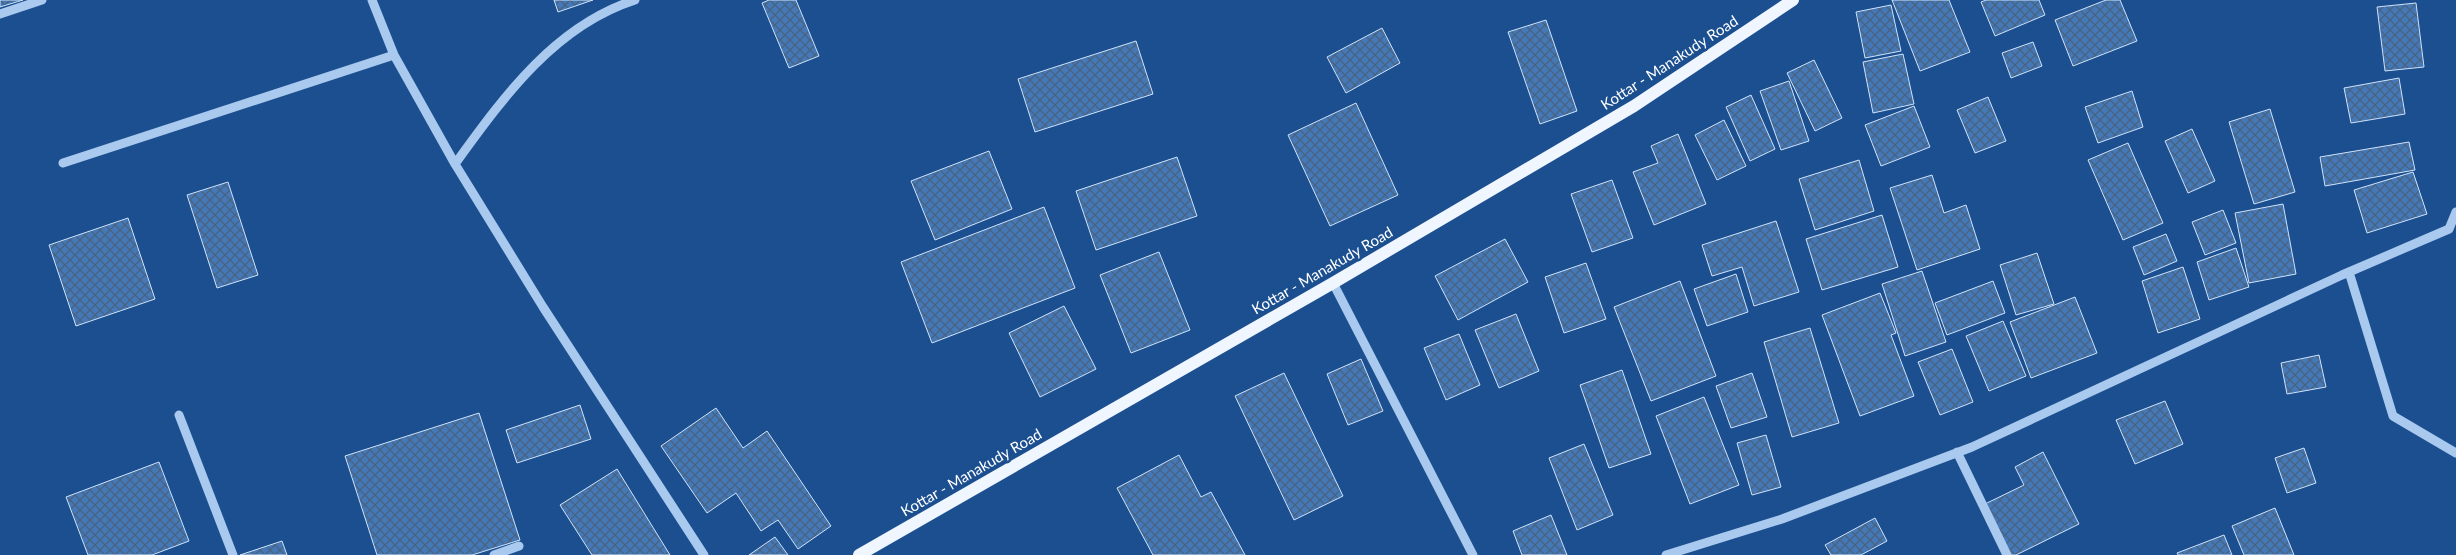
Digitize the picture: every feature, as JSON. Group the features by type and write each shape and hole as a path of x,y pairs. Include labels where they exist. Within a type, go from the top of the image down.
{"main road":[{"name":"Kottar - Manakudy Road","path":"859,555 1333,283 1634,106 1794,0"}],"street":[{"path":"0,14 42,0"},
{"path":"372,0 394,55 455,164 543,308 704,555"},
{"path":"455,164 502,99 543,57 592,19 610,8 635,0"},
{"path":"63,163 394,55"},
{"path":"1666,555 1782,519 1957,452 2449,228 2456,212"},
{"path":"2349,272 2393,416 2456,453"},
{"path":"1333,283 1473,555"},
{"path":"179,415 233,555"},
{"path":"1957,452 2008,555"},
{"path":"494,555 519,546"}],"building":[{"path":"0,0 23,0 0,7"},
{"path":"554,0 593,0 558,12"},
{"path":"769,0 796,0 819,56 789,68 762,3"},
{"path":"1892,0 1949,0 1970,52 1920,71"},
{"path":"1986,0 2039,0 2045,15 1995,36 1981,2"},
{"path":"2106,0 2120,0 2137,41 2073,66 2055,20"},
{"path":"2416,3 2424,67 2385,71 2377,7"},
{"path":"1891,5 1901,51 1865,58 1856,12"},
{"path":"1546,20 1577,111 1540,124 1508,32"},
{"path":"1382,28 1400,63 1346,93 1327,57"},
{"path":"1136,41 1153,94 1035,132 1018,79"},
{"path":"2033,42 2042,66 2011,78 2002,53"},
{"path":"1903,54 1914,104 1873,113 1863,62"},
{"path":"1814,60 1842,118 1815,131 1787,73"},
{"path":"2399,78 2405,114 2351,123 2344,88"},
{"path":"1789,81 1809,141 1781,150 1760,91"},
{"path":"2132,91 2143,127 2098,143 2085,107"},
{"path":"1751,95 1775,149 1750,161 1726,107"},
{"path":"1988,97 2006,141 1975,153 1957,110"},
{"path":"1356,103 1398,195 1330,226 1288,135"},
{"path":"1914,106 1930,147 1881,166 1865,125"},
{"path":"2270,109 2295,192 2254,204 2229,122"},
{"path":"1724,120 1746,166 1717,180 1695,135"},
{"path":"2192,129 2215,181 2188,193 2165,141"},
{"path":"1678,134 1706,204 1654,225 1633,172 1658,163 1651,146"},
{"path":"2409,142 2415,170 2325,186 2320,157"},
{"path":"2128,143 2163,223 2123,240 2088,160"},
{"path":"989,151 1012,209 935,240 911,181"},
{"path":"1177,157 1197,216 1096,250 1076,191"},
{"path":"1859,160 1874,211 1815,230 1799,179"},
{"path":"2413,172 2427,214 2367,233 2354,190"},
{"path":"1932,175 1944,213 1966,205 1980,249 1917,270 1890,188"},
{"path":"1612,180 1633,238 1592,252 1571,194"},
{"path":"228,182 258,275 217,288 187,195"},
{"path":"2283,204 2296,274 2249,283 2235,213"},
{"path":"1044,207 1075,288 932,343 901,262"},
{"path":"2223,210 2236,243 2205,255 2192,222"},
{"path":"1882,215 1898,267 1822,290 1806,239"},
{"path":"128,218 155,299 76,326 49,245"},
{"path":"1776,221 1799,292 1754,306 1742,267 1712,276 1702,245"},
{"path":"2166,234 2177,261 2144,275 2133,247"},
{"path":"1505,239 1528,282 1458,320 1435,276"},
{"path":"2236,248 2249,287 2209,300 2197,262"},
{"path":"1159,252 1190,330 1131,353 1100,275"},
{"path":"2037,253 2054,304 2016,315 2000,265"},
{"path":"1586,263 1606,319 1564,333 1545,277"},
{"path":"2183,267 2200,319 2158,333 2142,281"},
{"path":"1922,271 1946,342 1905,356 1882,284"},
{"path":"1736,274 1748,312 1707,326 1694,289"},
{"path":"1680,281 1716,376 1651,401 1614,307"},
{"path":"1993,281 2005,313 1947,335 1935,303"},
{"path":"1880,293 1896,333 1891,335 1914,396 1860,416 1822,315"},
{"path":"2075,297 2097,353 2031,378 2010,322"},
{"path":"1064,306 1096,369 1040,397 1009,333"},
{"path":"1516,314 1539,371 1499,388 1475,330"},
{"path":"2003,321 2026,376 1989,391 1966,336"},
{"path":"1810,328 1839,423 1792,437 1764,342"},
{"path":"1459,334 1480,385 1446,400 1424,348"},
{"path":"1952,349 1973,402 1940,415 1918,362"},
{"path":"2319,355 2326,387 2287,394 2281,363"},
{"path":"1361,359 1383,411 1348,425 1327,374"},
{"path":"1622,370 1651,454 1609,468 1580,385"},
{"path":"1284,373 1343,496 1294,520 1235,396"},
{"path":"1752,373 1767,417 1731,428 1716,386"},
{"path":"1704,397 1739,485 1690,504 1656,416"},
{"path":"2165,401 2183,444 2135,464 2116,420"},
{"path":"580,405 591,439 517,463 506,430"},
{"path":"716,408 743,448 767,431 831,526 798,549 778,520 761,531 736,493 707,513 661,446"},
{"path":"479,413 520,540 472,555 377,555 345,456"},
{"path":"1766,435 1781,487 1752,495 1737,443"},
{"path":"1584,444 1613,515 1577,530 1549,458"},
{"path":"2304,448 2316,483 2287,493 2275,458"},
{"path":"2043,452 2079,524 2016,555 2010,555 1985,504 2024,485 2015,467"},
{"path":"1179,455 1201,497 1211,492 1245,555 1153,555 1117,488"},
{"path":"159,462 189,541 152,555 88,555 66,497"},
{"path":"617,469 670,555 592,555 560,505"},
{"path":"2275,508 2294,555 2244,555 2232,526"},
{"path":"1551,515 1567,555 1522,555 1513,531"},
{"path":"1875,518 1887,541 1861,555 1831,555 1825,545"},
{"path":"2224,535 2232,555 2178,555 2177,553"},
{"path":"775,537 788,555 749,555"},
{"path":"282,541 287,555 240,555"}]}
